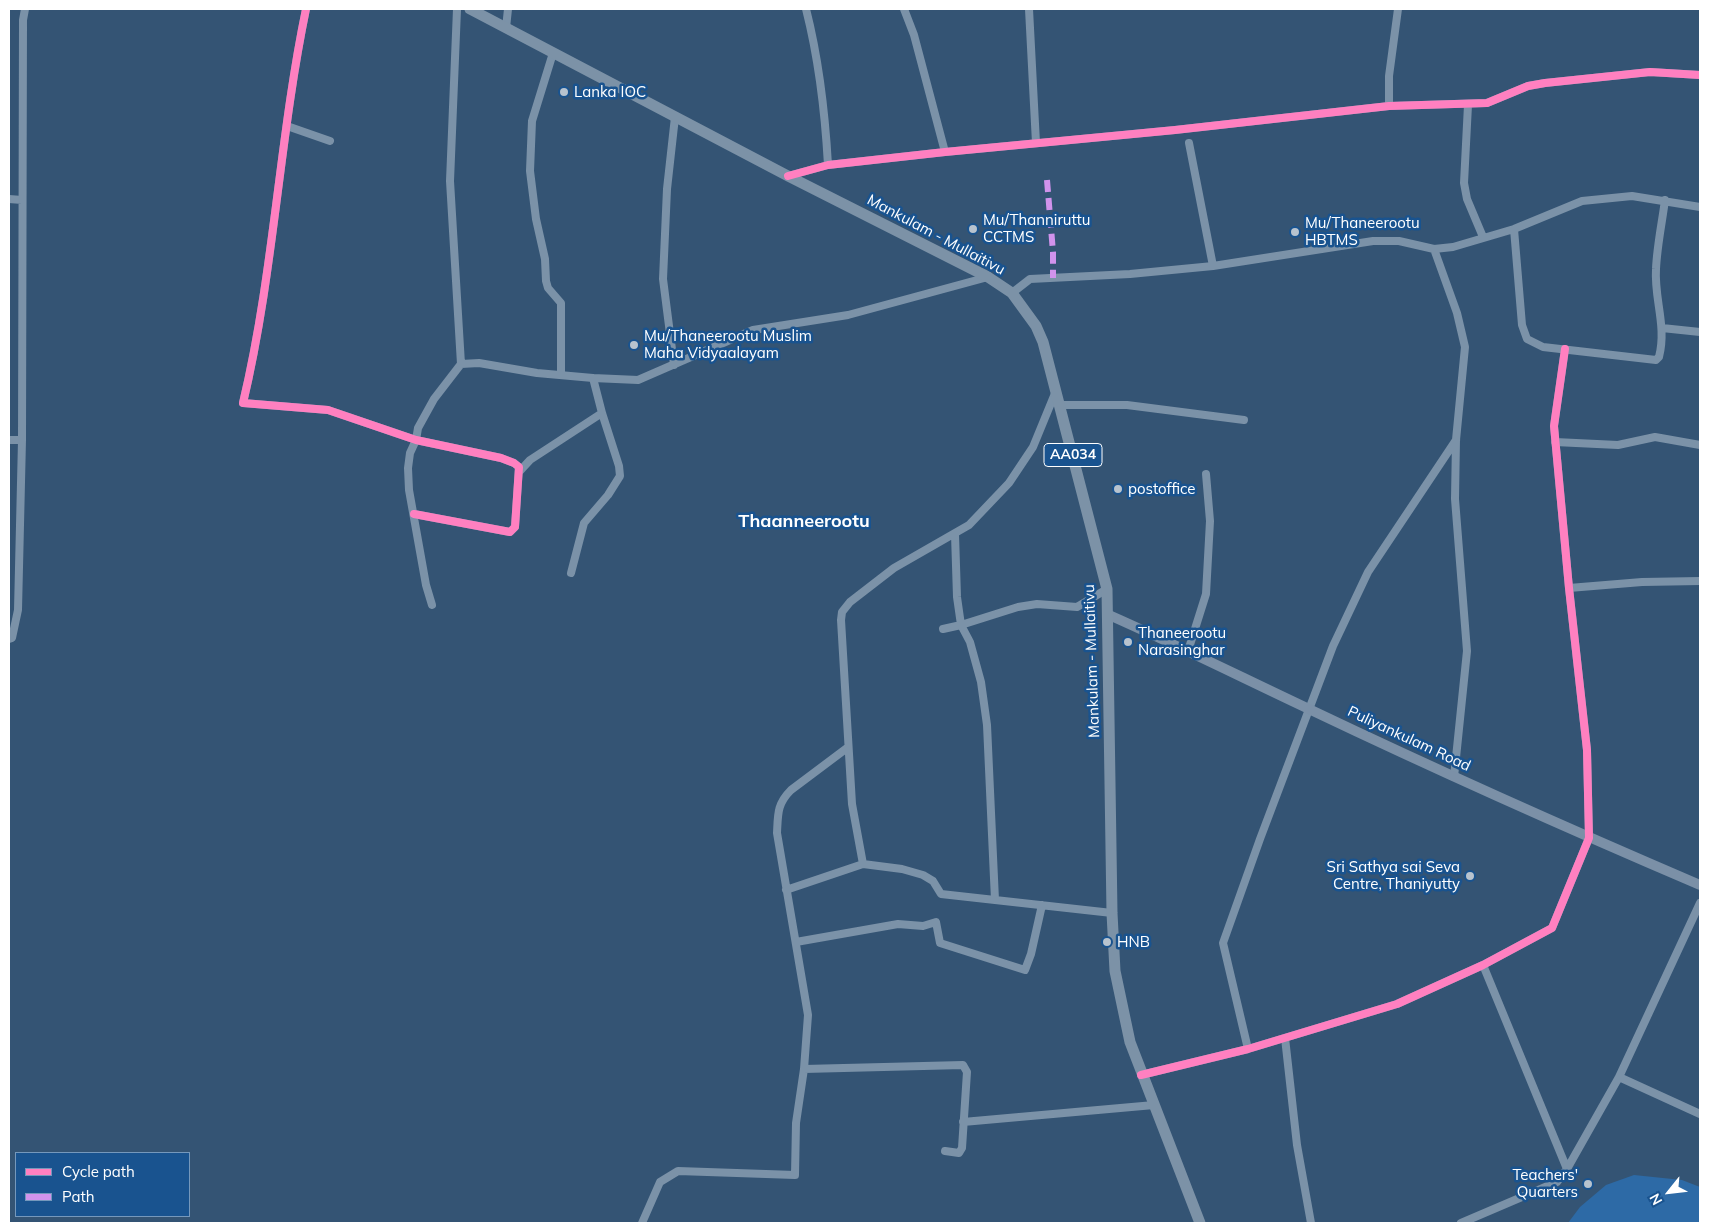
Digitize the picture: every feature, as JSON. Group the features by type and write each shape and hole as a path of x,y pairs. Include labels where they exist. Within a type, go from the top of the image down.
{"highway":[{"name":"Mankulam - Mullaitivu","path":"470,9 788,176 988,277 1012,293 1036,326 1043,342 1108,589 1112,913 1115,971 1130,1042 1200,1223"}],"main road":[{"name":"Puliyankulam Road","path":"1109,615 1454,777 1589,838 1700,885"}],"street":[{"path":"9,639 12,638 18,610 22,440 22,200 25,9"},
{"path":"306,9 287,126 255,351 243,403 328,410 416,440 500,458 519,467 515,527 510,532 414,514"},
{"path":"432,604 426,585 409,490 408,468 410,453 416,440 418,428 434,399 461,364 450,181 457,9"},
{"path":"506,28 508,9"},
{"path":"806,9 816,48 826,130 828,165"},
{"path":"904,9 914,35 945,152"},
{"path":"1029,9 1036,143"},
{"path":"1388,106 1389,76 1398,9"},
{"path":"553,53 532,121 530,171 536,219 545,259 546,281 548,288 561,302 561,375"},
{"path":"788,176 828,165 945,152 1175,130 1388,106 1487,103 1528,86 1545,83 1650,72 1700,75"},
{"path":"1468,105 1464,183 1468,199 1483,237"},
{"path":"674,365 663,279 667,189 675,117"},
{"path":"287,126 330,141"},
{"path":"1189,144 1213,266"},
{"path":"1012,293 1030,279 1130,274 1213,266 1373,242 1399,242 1434,249 1453,246 1514,229 1582,201 1632,196 1700,207"},
{"path":"9,199 22,200"},
{"path":"1514,229 1522,325 1527,339 1542,346 1656,360 1660,352 1662,328 1656,270 1665,200"},
{"path":"1434,249 1458,313 1465,347 1456,440 1455,500 1467,651 1454,777"},
{"path":"461,364 479,363 561,375 638,380 753,330 848,315 988,277"},
{"path":"1662,328 1700,332"},
{"path":"1142,1075 1248,1049 1397,1004 1483,965 1552,928 1589,838 1587,750 1554,426 1565,349"},
{"path":"571,573 584,523 608,495 620,476 619,466 593,378"},
{"path":"863,864 852,804 847,748 842,612 850,602 894,568 969,525 1009,483 1033,446 1056,391"},
{"path":"1060,405 1126,405 1244,420"},
{"path":"519,472 530,460 602,413"},
{"path":"1555,442 1618,445 1654,437 1700,445"},
{"path":"9,440 22,440"},
{"path":"1248,1049 1223,943 1333,646 1368,572 1456,440"},
{"path":"1188,651 1206,594 1210,521 1206,474"},
{"path":"955,534 957,598 962,625 970,642 981,682 986,716 995,900"},
{"path":"1569,588 1642,582 1700,581"},
{"path":"943,629 962,625 1018,607 1037,604 1077,607 1108,589"},
{"path":"642,1223 660,1182 678,1171 795,1175 796,1123 804,1069 808,1015 777,833 778,810 782,798 847,748"},
{"path":"786,890 863,864 902,869 923,875 933,881 942,894 1112,913"},
{"path":"1461,1223 1557,1182 1567,1169 1619,1077 1700,903"},
{"path":"796,942 898,924 923,926 936,922 940,943 1025,970 1031,954 1042,905"},
{"path":"1483,965 1567,1169"},
{"path":"1286,1038 1297,1145 1311,1223"},
{"path":"804,1069 963,1065 967,1072 962,1148 960,1153 945,1151"},
{"path":"1619,1077 1700,1114"},
{"path":"963,1122 1154,1105"}],"shaded area":[{"path":"1634,1175 1682,1180 1700,1187 1700,1223 1568,1223 1580,1207 1606,1185"}],"marked path":[{"path":"1047,180 1053,252 1053,278"}],"cycle path":[{"path":"306,9 289,107 262,305 243,403 328,410 416,440 501,458 519,467 515,527 510,532 414,514"},
{"path":"788,176 828,165 945,152 1175,130 1389,106 1487,103 1528,86 1545,83 1650,72 1700,75"},
{"path":"1141,1075 1248,1049 1397,1004 1483,965 1552,928 1589,838 1587,750 1554,426 1565,349"}],"place":[{"name":"Lanka IOC","path":"564,92"},
{"name":"Mu/Thanniruttu CCTMS","path":"973,229"},
{"name":"Mu/Thaneerootu HBTMS","path":"1295,232"},
{"name":"Mu/Thaneerootu Muslim Maha Vidyaalayam","path":"634,345"},
{"name":"postoffice","path":"1118,489"},
{"name":"Thaneerootu Narasinghar","path":"1128,642"},
{"name":"Sri Sathya sai Seva Centre, Thaniyutty","path":"1470,876"},
{"name":"HNB","path":"1107,942"},
{"name":"Teachers' Quarters","path":"1588,1184"}],"district":[{"name":"Thaanneerootu","path":"804,522"}]}
